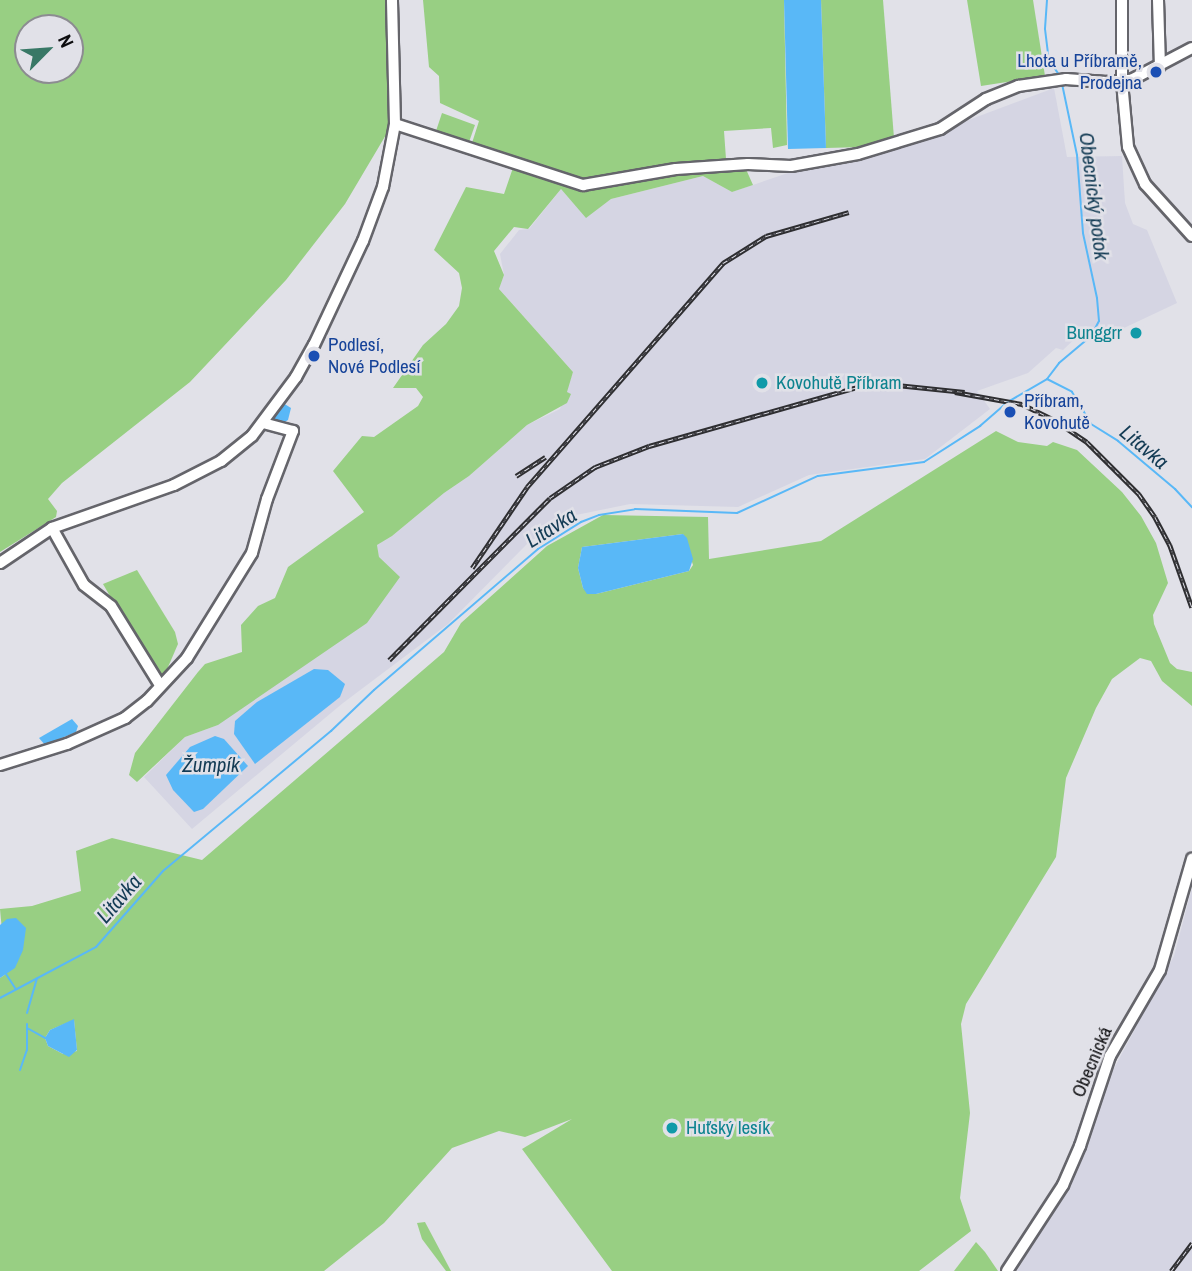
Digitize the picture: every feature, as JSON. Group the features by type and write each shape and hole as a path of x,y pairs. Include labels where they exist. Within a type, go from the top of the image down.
{"street":[{"path":"0,563 52,528 200,473 240,447 263,423 314,345 373,219 383,187 395,124 392,0"},
{"path":"1122,0 1125,132 1133,163 1145,184 1192,236"},
{"path":"1158,0 1160,66"},
{"path":"395,124 564,181 594,184 677,169 790,166 858,153 940,129 1001,92 1061,79 1122,82 1160,66 1192,48"},
{"path":"0,765 67,744 125,718 191,653 215,609 252,554 267,499 293,431 263,423"},
{"path":"52,528 84,586 111,606 160,685"},
{"name":"Obecnická","path":"1007,1271 1063,1185 1080,1146 1110,1056 1160,970 1192,859"}],"shaded area":[{"path":"1054,88 1067,157 1122,156 1125,203 1133,224 1147,230 1177,303 1107,336 1084,330 1063,350 1056,348 1028,373 977,391 990,409 925,459 809,475 738,507 630,504 576,515 554,525 527,544 448,624 343,703 192,829 144,777 185,737 218,725 240,707 379,557 377,545 469,476 527,425 560,409 573,372 499,289 504,275 500,254 519,230 529,229 561,189 586,217 611,199 703,176 732,192 794,171 899,146"},
{"path":"1192,888 1192,1271 1017,1271 1085,1154 1103,1089 1174,956"}],"green space":[{"path":"0,0 391,0 393,123 345,204 286,280 190,382 62,483 48,499 57,511 56,517 0,552"},
{"path":"423,0 784,0 787,145 773,148 771,128 724,131 726,159 741,158 753,185 732,192 703,176 611,199 586,218 561,189 528,229 514,227 494,251 504,275 499,289 573,372 567,392 571,394 567,403 527,425 469,476 377,545 379,557 400,577 367,623 218,725 185,737 137,782 129,775 135,753 198,672 205,664 242,652 241,625 258,606 275,598 288,567 364,512 333,471 362,436 374,437 418,406 423,397 416,388 393,388 423,345 446,324 459,306 462,288 459,273 434,250 466,187 504,194 516,159 472,143 479,121 440,103 439,76 429,67"},
{"path":"821,0 883,0 894,138 862,147 826,148"},
{"path":"967,0 1033,0 1045,76 981,86"},
{"path":"442,113 475,125 469,142 436,131"},
{"path":"996,431 1018,442 1047,446 1053,442 1077,450 1122,492 1141,516 1156,543 1168,583 1153,615 1154,624 1170,663 1177,669 1192,672 1192,706 1162,681 1151,661 1140,658 1112,679 1096,708 1066,778 1056,857 966,1004 961,1024 970,1113 960,1198 971,1231 919,1271 612,1271 522,1149 572,1119 525,1137 499,1131 452,1148 384,1223 324,1271 0,1271 0,978 6,974 0,909 32,906 81,891 76,851 112,838 202,860 444,652 461,623 547,546 603,515 708,517 709,559 821,541","holes":["683,534 693,565 689,571 596,594 590,594 583,588 578,568 582,547","74,1020 77,1051 63,1054 48,1046 45,1038 50,1030"]},
{"path":"137,570 175,632 178,644 165,674 155,674 103,584"},
{"path":"425,1222 451,1271 446,1271 422,1239 417,1223"},
{"path":"976,1242 998,1271 954,1271"}],"water":[{"path":"784,0 821,0 826,148 788,149"},
{"path":"283,403 291,408 288,420 283,423 272,421"},
{"path":"683,534 687,538 693,559 689,571 596,594 587,594 583,588 578,568 582,547"},
{"path":"314,669 328,670 345,684 340,697 255,764 234,734 235,721 257,702"},
{"path":"72,719 78,726 76,732 45,745 39,738"},
{"name":"Žumpík","path":"215,736 224,739 248,766 203,809 194,812 173,790 166,775 190,747"},
{"path":"16,918 26,928 23,950 15,968 0,978 0,925 7,919"},
{"path":"74,1019 77,1050 69,1057 48,1046 45,1038 50,1030"}],"waterway":[{"name":"Obecnický potok","path":"1047,0 1045,29 1049,60 1059,75"},
{"name":"Obecnický potok","path":"1047,379 1059,363 1091,336 1099,321 1097,298 1083,233 1077,155 1062,84"},
{"name":"Litavka","path":"0,998 96,947 163,871 331,731 374,690 538,549 581,522 599,515 635,509 737,513 818,476 924,462 980,426 1006,403 1047,379 1072,392 1091,424 1118,441 1175,489 1192,507"},
{"path":"6,974 15,988"},
{"path":"27,1013 37,978"},
{"path":"20,1070 27,1050 27,1024"},
{"path":"27,1028 45,1038"}],"railway":[{"path":"472,568 527,487 723,263 766,236 849,212"},
{"path":"389,660 550,498 595,467 649,446 857,387 897,385 965,392"},
{"path":"955,392 1022,404 1053,419 1087,442 1139,494 1155,517 1170,545 1192,607"},
{"path":"516,476 545,457"},
{"path":"1171,1271 1192,1243"}],"place":[{"name":"Lhota u Příbramě, Prodejna","path":"1156,72"},
{"name":"Bunggrr","path":"1136,333"},
{"name":"Podlesí, Nové Podlesí","path":"314,356"},
{"name":"Kovohutě Příbram","path":"762,383"},
{"name":"Příbram, Kovohutě","path":"1010,412"},
{"name":"Huťský lesík","path":"672,1128"}]}
